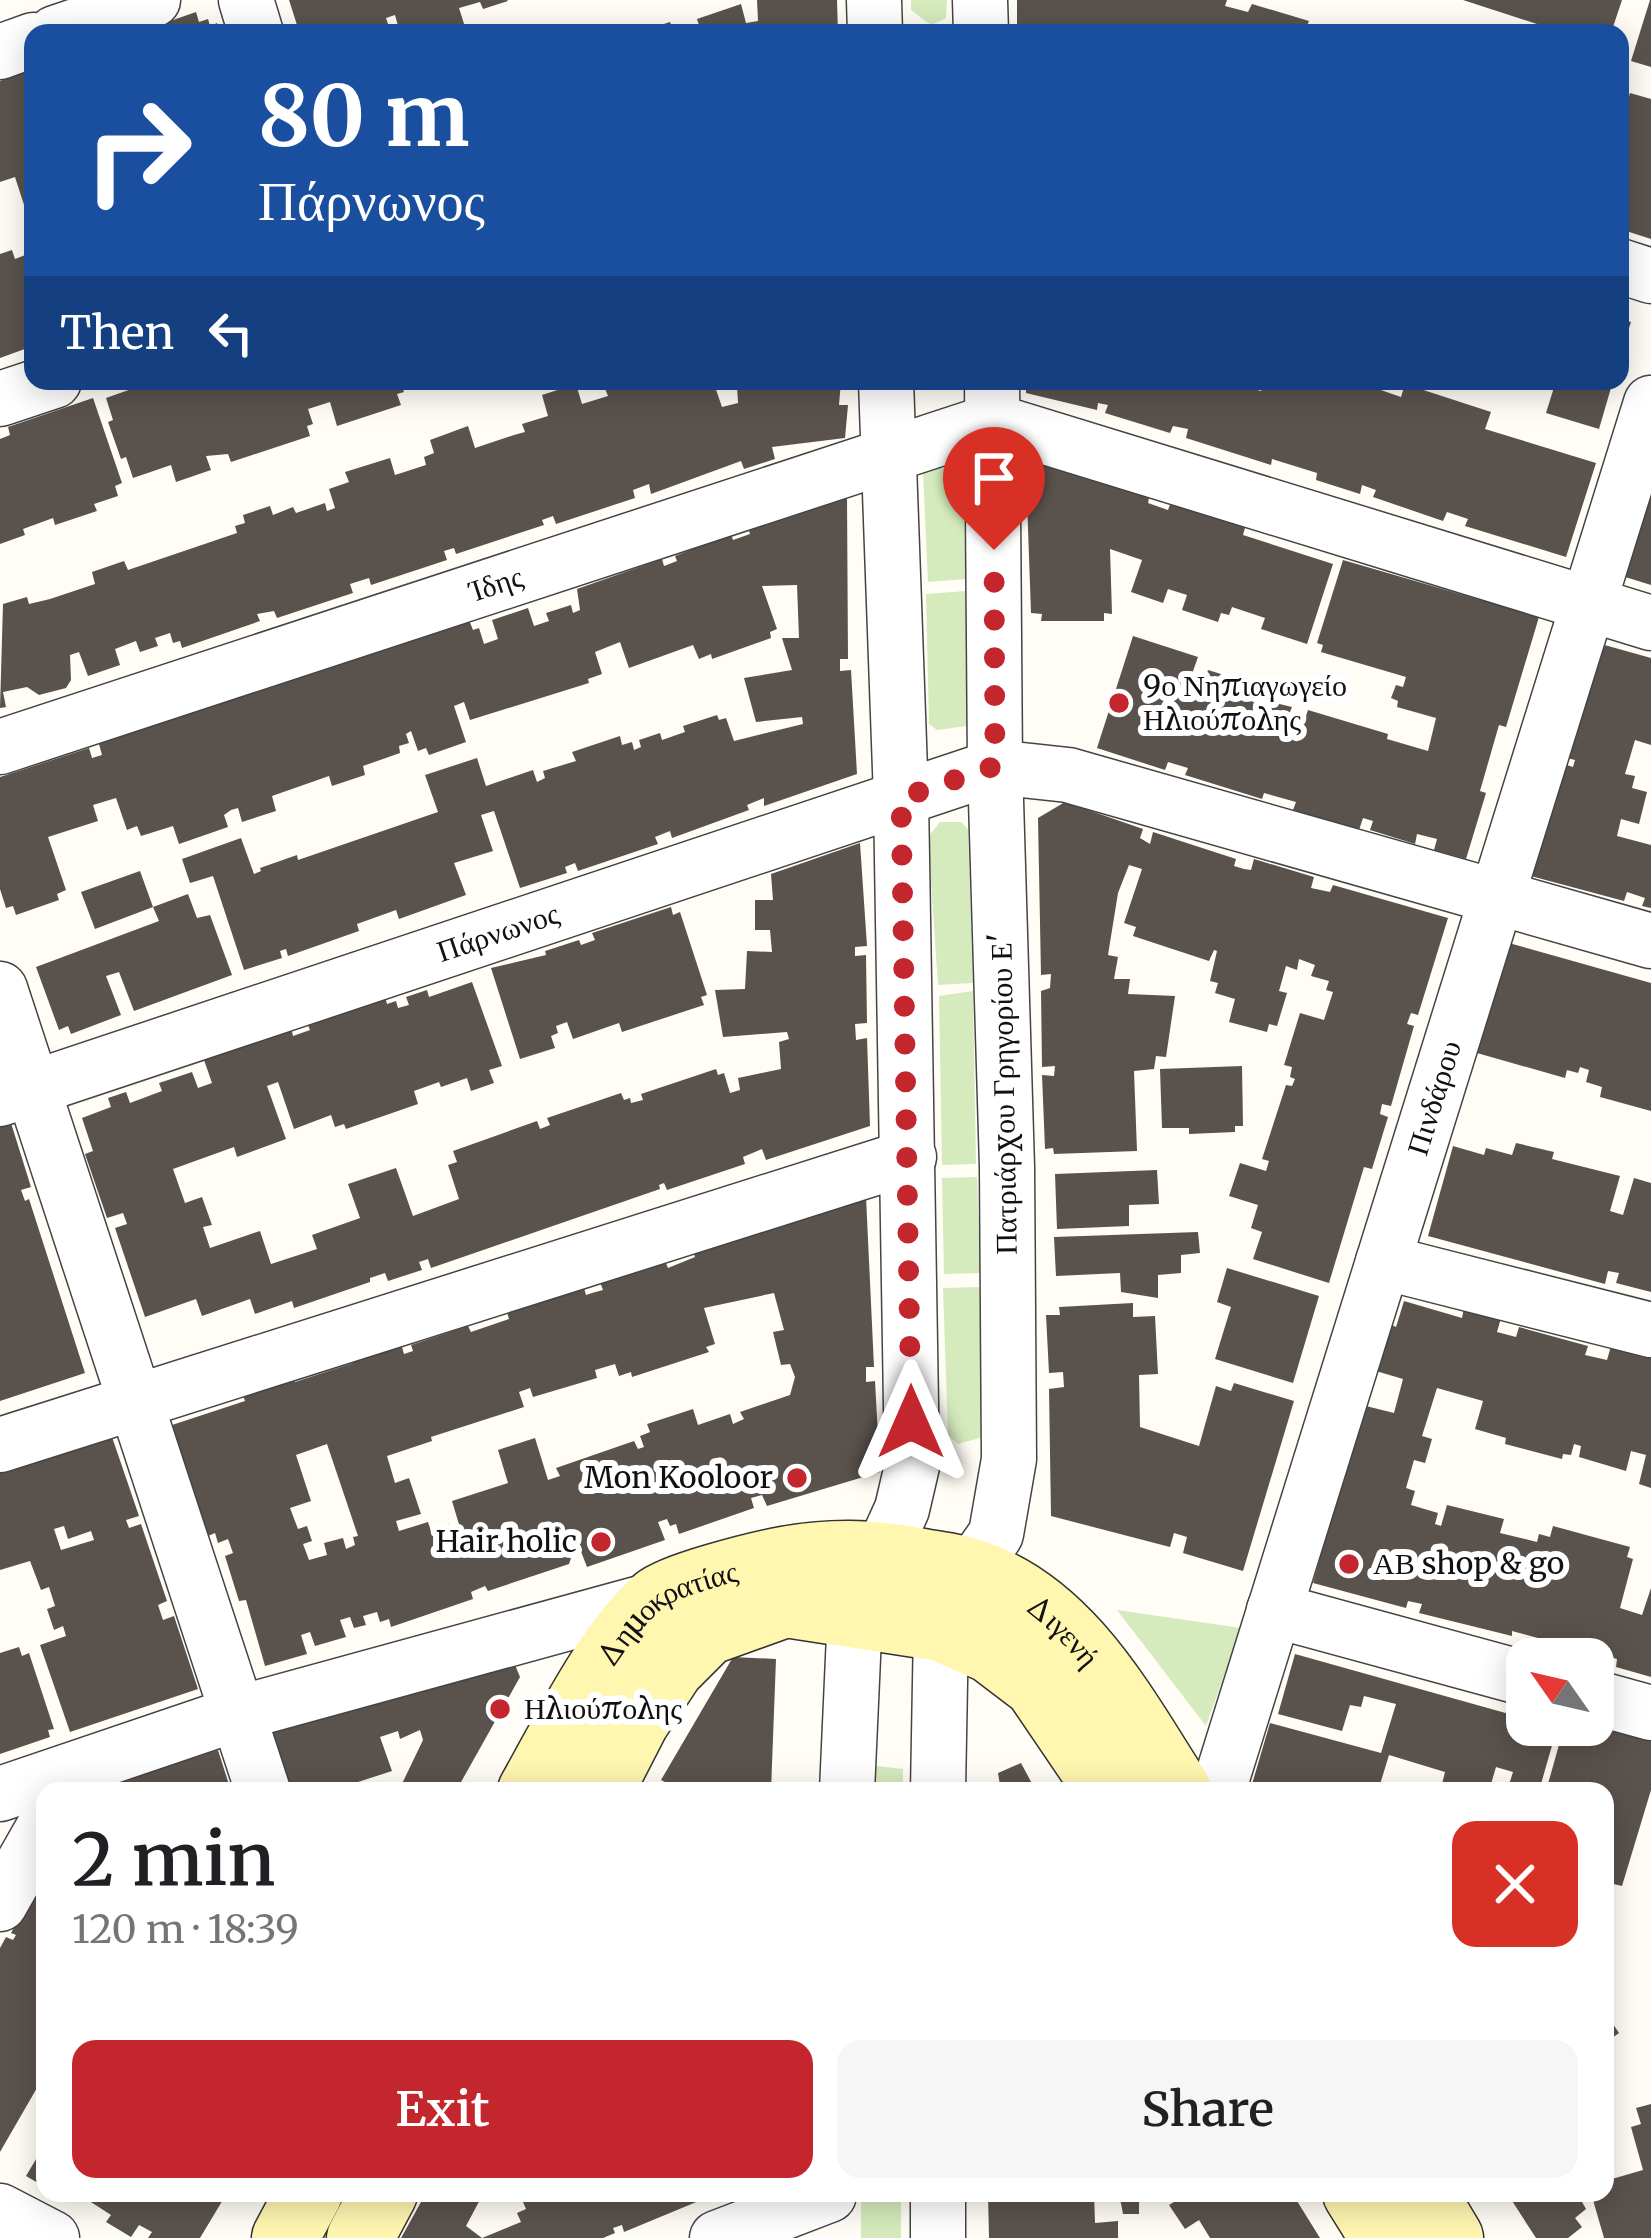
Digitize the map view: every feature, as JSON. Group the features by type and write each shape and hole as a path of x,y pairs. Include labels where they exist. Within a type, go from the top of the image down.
{"street":[{"path":"82,24 153,0"},
{"path":"847,1782 855,1613 902,1509 912,1466 901,798 886,390"},
{"path":"992,401 1651,622"},
{"name":"Ίδης","path":"0,747 888,455 992,401"},
{"name":"Πατριάρχου Γρηγορίου Ε'","path":"939,1782 956,1600 996,1534 1009,1460 992,401"},
{"name":"Πινδάρου","path":"1221,1782 1651,404"},
{"path":"995,766 1068,775 1651,941"},
{"name":"Πάρνωνος","path":"17,1094 995,766"},
{"path":"0,989 17,1094 135,1402 260,1782"},
{"path":"0,1445 909,1157"},
{"path":"1383,1262 1651,1330"},
{"name":"Δημοκρατίας","path":"536,1782 613,1653 659,1598 757,1565 821,1552 883,1554"},
{"name":"Διγενή","path":"883,1554 956,1600 991,1650 1037,1685 1103,1782"},
{"name":"Διγενή","path":"855,1613 1010,1590 1058,1626 1108,1683 1172,1782"},
{"path":"70,1781 236,1714 659,1598"},
{"name":"Δημοκρατίας","path":"605,1782 671,1668 707,1632 785,1604 855,1613"},
{"path":"1274,1610 1506,1673"},
{"path":"1614,1703 1651,1713"},
{"path":"0,1794 36,1787"},
{"path":"0,1904 36,1841"},
{"path":"285,2238 304,2202"},
{"path":"360,2238 379,2202"},
{"path":"717,2238 809,2202"},
{"path":"828,2238 829,2202"},
{"path":"938,2202 938,2238"},
{"path":"1362,2202 1384,2238"},
{"path":"1428,2202 1450,2238"},
{"path":"0,2211 52,2238"}],"green space":[{"path":"911,0 947,0 946,18 933,24 911,10"},
{"path":"933,467 956,469 963,477 966,579 928,582 923,472"},
{"path":"966,591 967,726 937,730 929,724 926,594"},
{"path":"940,822 961,822 968,829 973,983 938,985 928,837"},
{"path":"973,991 976,1164 942,1165 939,996"},
{"path":"977,1177 980,1273 944,1274 942,1178"},
{"path":"979,1287 987,1428 983,1437 958,1444 948,1435 943,1288"},
{"path":"1117,1610 1241,1628 1206,1726"},
{"path":"868,1765 903,1769 903,1782 867,1782"},
{"path":"861,2202 901,2202 901,2238 861,2238"}],"building":[{"path":"289,0 508,1 483,9 480,2 459,8 464,24 398,24 395,15 386,18 388,24 297,24"},
{"path":"757,0 837,0 838,24 699,24 697,19 741,4 746,23 758,21"},
{"path":"1017,0 1227,0 1225,6 1248,12 1252,4 1309,21 1308,24 1017,24"},
{"path":"1463,0 1622,0 1614,24 1537,24"},
{"path":"1651,0 1651,67 1631,61"},
{"path":"196,12 199,22 208,19 209,24 162,24"},
{"path":"24,72 24,205 15,177 0,182 0,81"},
{"path":"1629,96 1651,99 1651,239 1629,232"},
{"path":"12,250 15,259 24,256 24,349 0,358 0,254"},
{"path":"129,390 404,392 397,394 401,405 337,426 330,402 308,409 313,424 307,426 310,436 231,462 228,454 206,456 211,470 176,482 171,465 133,478 108,422 113,420 106,398"},
{"path":"578,390 582,404 608,396 606,390 716,390 722,407 738,403 737,390 840,390 839,405 848,405 845,438 772,447 775,459 744,469 741,461 651,494 649,484 633,490 635,498 556,524 553,516 542,520 544,525 456,554 454,548 444,551 447,560 371,585 369,578 350,584 353,593 277,618 274,611 257,614 260,621 182,648 180,641 173,643 170,633 155,638 158,646 140,652 136,641 115,649 120,665 88,676 79,652 70,655 71,680 66,688 39,695 27,687 3,692 6,707 0,708 3,604 27,597 29,604 50,599 95,584 92,572 124,561 128,570 237,533 235,526 245,523 243,515 270,506 273,515 325,503 327,511 335,508 329,489 349,482 345,472 390,458 395,475 426,465 424,457 434,453 430,440 468,426 475,448 525,432 522,424 548,416 542,395"},
{"path":"1381,390 1401,397 1403,390 1423,390 1491,412 1485,429 1596,463 1566,557 1465,526 1468,519 1447,512 1443,521 1373,497 1376,490 1362,485 1360,494 1316,480 1317,473 1272,459 1271,465 1186,438 1188,429 1173,426 1170,433 1105,413 1108,405 1098,403 1097,410 1026,393"},
{"path":"1553,390 1610,390 1599,429 1546,413"},
{"path":"93,398 122,483 115,486 118,496 94,504 97,511 55,525 53,518 0,544 0,439 10,435 8,427"},
{"path":"1036,461 1150,493 1148,503 1168,510 1172,499 1246,524 1243,535 1333,564 1307,644 1261,629 1265,618 1232,607 1229,615 1221,613 1218,622 1182,610 1187,595 1168,589 1163,603 1131,592 1142,560 1110,549 1112,614 1104,613 1104,621 1041,621 1042,614 1031,613 1026,473"},
{"path":"1651,482 1651,585 1622,576"},
{"path":"847,496 848,659 840,659 840,671 851,670 857,774 764,806 764,798 747,805 749,810 672,838 670,831 655,837 658,844 578,871 575,863 565,867 567,873 520,888 494,811 481,815 493,851 454,863 466,895 399,919 396,910 357,924 359,931 288,956 286,949 280,951 282,958 244,970 213,876 190,883 182,859 241,838 254,874 297,855 298,860 438,812 425,775 477,758 486,786 533,770 537,782 545,778 543,771 576,761 572,752 620,736 622,745 632,742 634,750 641,747 639,740 660,733 662,740 685,732 683,726 717,715 719,720 726,718 734,741 803,724 802,717 756,722 744,678 792,670 782,638 799,638 797,585 762,586 777,629 770,632 771,638 712,659 711,654 699,659 693,645 629,668 620,642 595,652 602,674 588,679 589,683 470,720 464,702 454,706 466,742 429,755 426,748 418,751 411,731 406,734 409,743 399,746 400,753 363,766 365,775 332,786 329,776 272,796 276,811 242,822 238,808 231,810 224,815 228,827 179,844 173,826 141,836 137,826 127,830 116,798 93,805 98,821 48,837 66,890 57,894 59,900 16,915 13,906 6,908 0,889 0,777 89,748 92,758 102,755 99,744 469,620 473,630 479,628 484,644 498,639 492,620 528,608 534,626 549,621 546,613 571,605 573,613 580,610 577,589 662,559 664,566 677,561 675,556 731,534 733,540 750,534 748,527"},
{"path":"1343,560 1539,617 1506,727 1499,725 1480,791 1486,793 1466,859 1434,850 1437,839 1417,834 1415,844 1370,830 1373,821 1363,818 1359,830 1293,810 1296,802 1264,793 1262,799 1185,775 1188,768 1168,762 1165,770 1097,748 1133,636 1198,657 1192,674 1206,678 1208,670 1237,679 1233,693 1292,707 1290,712 1306,716 1308,710 1428,751 1436,718 1397,707 1398,701 1391,698 1406,677 1321,652 1323,645 1317,643"},
{"path":"1601,644 1651,658 1651,745 1635,740 1625,774 1635,776 1632,788 1647,792 1639,824 1621,819 1617,836 1651,845 1651,908 1642,906 1645,898 1627,892 1624,901 1527,875 1557,762 1573,767 1575,760 1567,758"},
{"path":"1065,802 1143,829 1140,838 1150,844 1153,832 1236,859 1234,866 1244,869 1251,870 1254,859 1314,877 1311,888 1330,892 1333,885 1448,918 1418,1015 1411,1013 1407,1024 1414,1026 1391,1106 1382,1104 1380,1114 1388,1117 1372,1169 1364,1167 1329,1283 1253,1259 1262,1232 1251,1228 1258,1205 1229,1196 1240,1163 1266,1171 1269,1161 1262,1159 1286,1085 1292,1086 1295,1079 1290,1077 1292,1067 1284,1065 1300,1013 1324,1020 1333,992 1326,990 1329,981 1311,976 1315,965 1299,959 1297,970 1286,966 1279,991 1287,993 1277,1026 1269,1024 1267,1032 1229,1022 1235,999 1215,993 1218,983 1210,981 1217,951 1209,961 1133,936 1136,927 1124,923 1142,869 1129,865 1118,893 1108,955 1118,957 1114,979 1130,979 1128,994 1175,996 1166,1057 1156,1056 1154,1069 1134,1071 1137,1151 1054,1154 1053,1148 1045,1149 1042,1075 1054,1076 1055,1066 1042,1067 1041,991 1050,988 1051,974 1041,975 1038,818"},
{"path":"860,843 867,946 855,947 855,956 866,955 867,1023 855,1024 856,1040 867,1038 870,1126 766,1160 762,1149 743,1157 745,1164 667,1190 664,1183 660,1189 431,1268 428,1259 419,1262 422,1270 388,1281 385,1273 294,1308 292,1301 255,1314 250,1299 202,1316 196,1299 145,1317 115,1228 127,1224 123,1213 107,1218 85,1154 93,1151 82,1118 111,1107 108,1098 126,1092 130,1103 162,1091 159,1083 192,1072 198,1088 212,1083 203,1057 291,1027 293,1036 310,1030 307,1023 385,997 387,1004 396,1001 398,1008 409,1005 406,997 427,990 429,997 472,982 502,1066 489,1070 494,1083 471,1091 467,1078 441,1087 439,1082 414,1091 418,1104 346,1129 344,1124 335,1127 331,1115 294,1129 278,1082 267,1086 286,1139 237,1157 234,1147 173,1169 185,1203 202,1197 212,1225 203,1227 210,1248 260,1231 271,1264 317,1249 312,1235 360,1218 348,1184 396,1168 413,1216 459,1199 448,1165 457,1162 453,1151 537,1121 540,1129 550,1125 547,1118 621,1093 631,1103 643,1100 641,1094 716,1069 718,1075 724,1073 730,1093 740,1090 738,1078 781,1069 779,1042 789,1039 787,1032 723,1037 715,990 745,989 747,951 772,952 770,930 755,930 755,900 773,900 771,874"},
{"path":"140,871 153,907 95,929 81,892"},
{"path":"188,894 197,918 210,915 232,975 134,1011 119,972 106,976 121,1015 71,1034 68,1026 59,1030 36,967 159,921 153,907"},
{"path":"671,907 673,915 680,912 707,995 701,997 704,1005 622,1032 619,1023 573,1039 567,1022 556,1026 558,1033 551,1036 555,1048 520,1059 491,968 546,955 545,951 579,940 581,945 595,940 592,933"},
{"path":"1509,943 1651,983 1651,1111 1600,1097 1602,1087 1586,1082 1589,1070 1580,1067 1578,1073 1567,1070 1565,1078 1477,1053"},
{"path":"1242,1066 1243,1126 1235,1126 1235,1132 1189,1134 1189,1128 1162,1128 1160,1069"},
{"path":"11,1123 31,1187 21,1190 25,1201 29,1199 85,1373 0,1401 0,1127"},
{"path":"1516,1143 1554,1152 1552,1159 1620,1176 1610,1211 1623,1215 1634,1178 1651,1183 1651,1292 1616,1283 1619,1273 1608,1271 1605,1284 1428,1236 1453,1146 1484,1155 1486,1148 1512,1155"},
{"path":"1157,1170 1159,1204 1129,1205 1129,1226 1057,1229 1055,1174"},
{"path":"866,1197 874,1367 866,1367 866,1382 875,1381 880,1472 767,1506 762,1495 751,1498 754,1508 679,1534 676,1524 670,1526 667,1519 658,1522 665,1540 587,1567 580,1549 573,1552 569,1564 488,1591 485,1586 471,1592 473,1599 391,1627 389,1619 380,1622 377,1612 363,1616 366,1625 354,1628 350,1617 340,1620 346,1637 315,1646 310,1632 301,1635 307,1654 265,1666 246,1600 239,1601 225,1556 233,1553 228,1539 218,1543 215,1533 208,1536 172,1425 245,1401 242,1393 293,1375 295,1382 353,1363 351,1358 391,1344 394,1349 402,1347 404,1354 413,1351 411,1345 468,1326 471,1332 509,1319 507,1312 584,1288 586,1295 603,1290 600,1282 665,1261 668,1268 695,1257 693,1251","holes":["774,1293 784,1330 773,1332 781,1365 790,1364 795,1377 790,1395 740,1412 744,1419 733,1424 730,1414 698,1425 693,1409 647,1424 650,1432 640,1436 644,1447 638,1449 634,1441 556,1468 560,1476 548,1480 535,1438 498,1450 508,1483 452,1501 461,1531 453,1533 450,1524 431,1531 428,1522 399,1531 396,1521 421,1514 409,1478 395,1483 387,1456 524,1407 519,1392 530,1388 533,1397 597,1378 595,1370 615,1364 619,1376 631,1372 632,1377 709,1352 706,1347 715,1344 704,1308","327,1444 358,1536 353,1537 355,1545 346,1549 343,1538 324,1543 327,1555 309,1560 303,1544 312,1541 307,1526 298,1529 290,1508 311,1501 296,1455"]},
{"path":"1198,1232 1200,1253 1181,1255 1181,1273 1158,1275 1158,1298 1121,1292 1120,1273 1056,1276 1054,1237"},
{"path":"1227,1268 1319,1296 1293,1383 1215,1359 1231,1307 1217,1302"},
{"path":"1404,1301 1462,1318 1464,1308 1501,1318 1497,1332 1516,1337 1519,1327 1588,1346 1585,1355 1607,1360 1611,1346 1651,1357 1651,1488 1639,1484 1646,1455 1631,1451 1626,1471 1579,1457 1581,1446 1574,1444 1571,1455 1563,1454 1562,1459 1505,1444 1506,1438 1475,1429 1483,1401 1437,1388 1422,1436 1432,1439 1425,1463 1414,1460 1406,1488 1415,1491 1411,1505 1438,1513 1435,1524 1441,1526 1447,1505 1504,1519 1500,1533 1537,1542 1539,1534 1550,1537 1553,1526 1630,1547 1627,1557 1633,1559 1620,1608 1642,1615 1651,1588 1651,1677 1616,1667 1614,1638 1538,1638 1512,1631 1512,1636 1419,1613 1422,1604 1408,1601 1406,1608 1313,1583 1362,1405 1394,1413 1403,1379 1376,1371 1390,1324 1396,1327"},
{"path":"1133,1303 1133,1317 1155,1316 1158,1374 1139,1375 1140,1427 1199,1446 1216,1386 1231,1391 1234,1383 1294,1401 1243,1571 1183,1553 1187,1537 1174,1533 1170,1547 1051,1516 1049,1389 1064,1387 1063,1372 1049,1373 1046,1315 1060,1315 1059,1307"},
{"path":"111,1434 139,1516 126,1520 129,1528 141,1524 167,1601 158,1605 163,1620 174,1616 198,1689 70,1732 40,1645 66,1636 63,1626 54,1630 47,1609 55,1606 49,1587 41,1590 30,1561 0,1570 0,1473","holes":["64,1526 68,1539 91,1531 94,1540 61,1550 54,1529"]},
{"path":"19,1647 22,1656 29,1653 54,1729 48,1730 50,1737 0,1754 0,1653"},
{"path":"1295,1654 1506,1713 1506,1746 1552,1746 1542,1782 1510,1782 1513,1772 1496,1767 1492,1782 1442,1782 1445,1772 1389,1755 1381,1782 1253,1782 1270,1723 1381,1753 1396,1704 1364,1696 1361,1707 1350,1705 1342,1731 1278,1714"},
{"path":"511,1655 520,1677 461,1782 403,1782 423,1740 420,1730 400,1739 398,1731 380,1737 392,1771 358,1782 289,1782 272,1729"},
{"path":"733,1657 776,1659 771,1782 661,1780"},
{"path":"1614,1729 1651,1739 1651,1790 1622,1886 1614,1884 1614,1782 1549,1782 1559,1746 1614,1746"},
{"path":"218,1750 228,1782 118,1782"},
{"path":"1021,1763 1031,1782 1000,1782 998,1773"},
{"path":"32,1895 36,1897 36,2090 0,2152 0,1948 6,1937 13,1940 16,1935 11,1933"},
{"path":"1651,2104 1651,2238 1604,2238 1594,2202 1614,2202 1614,2178 1643,2170 1631,2127 1641,2124 1636,2108"},
{"path":"36,2159 36,2182 26,2176"},
{"path":"91,2202 222,2202 200,2238 148,2238 152,2232 139,2225 131,2237 106,2222 111,2215"},
{"path":"421,2202 479,2202 466,2226 482,2238 401,2238"},
{"path":"523,2202 696,2202 624,2232 622,2225 613,2228 615,2233 603,2238 482,2238 521,2222 517,2213 526,2209"},
{"path":"988,2202 1094,2202 1095,2223 1118,2221 1118,2238 989,2238"},
{"path":"1121,2202 1139,2202 1139,2214 1123,2214"},
{"path":"1298,2202 1320,2238 1210,2238 1199,2220 1185,2229 1169,2205"},
{"path":"1513,2202 1582,2202 1586,2209 1575,2218 1582,2227 1568,2238 1536,2238"}],"place":[{"name":"9ο Νηπιαγωγείο Ηλιούπολης","path":"1119,703"},
{"name":"Mon Kooloor","path":"797,1478"},
{"name":"Hair holic","path":"601,1542"},
{"name":"ΑΒ shop & go","path":"1349,1564"},
{"name":"Ηλιούπολης","path":"500,1709"}],"route":[{"path":"911,1422 901,798 995,766 994,550"}]}
